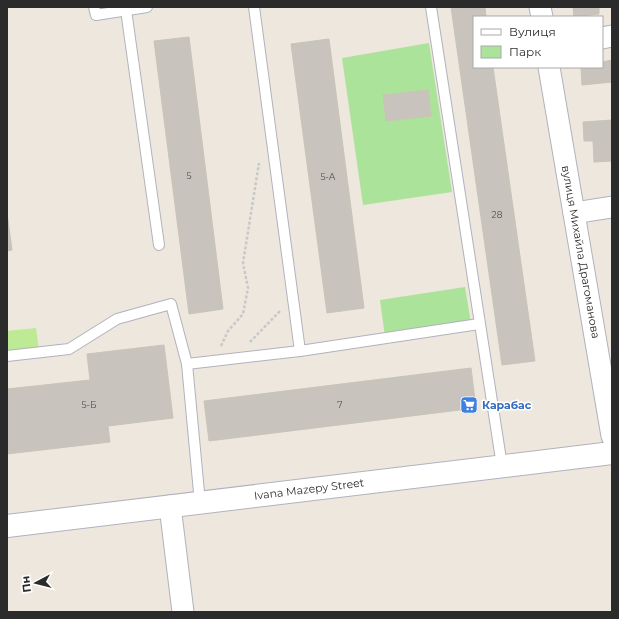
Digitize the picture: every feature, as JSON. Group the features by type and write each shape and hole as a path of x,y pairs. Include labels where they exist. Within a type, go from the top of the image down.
{"main road":[{"name":"Ivana Mazepy Street","path":"7,526 612,452"}],"street":[{"name":"вулиця Михайла Драгоманова","path":"549,68 612,436"},
{"path":"574,213 612,207"},
{"path":"170,506 183,612"}],"lane":[{"path":"94,7 96,15 147,7"},
{"path":"254,7 300,350"},
{"path":"431,7 502,466"},
{"path":"126,10 159,245"},
{"path":"7,356 69,349 118,319 171,304 187,364 200,503"},
{"path":"187,364 300,350 479,324"}],"path":[{"path":"204,362 217,353 228,331 243,314 248,288 243,263 253,208 259,155"},
{"path":"225,360 249,343 281,309"}],"green space":[{"path":"429,43 452,192 363,205 342,58"},
{"path":"465,287 471,323 385,337 380,300"},
{"path":"36,328 39,350 7,354 7,331"}],"building":[{"path":"451,7 485,7 486,16 473,16 473,68 493,68 535,361 502,365"},
{"path":"573,7 599,7 599,14 574,16"},
{"path":"189,37 223,309 189,314 154,41"},
{"path":"329,39 364,308 327,313 291,44"},
{"path":"612,60 612,82 582,85 581,68 603,68 603,62"},
{"path":"428,90 431,116 386,121 383,95"},
{"path":"612,120 612,161 594,162 593,141 584,141 583,122"},
{"path":"7,213 12,250 7,251"},
{"path":"164,345 173,418 108,426 110,442 7,454 7,389 90,380 87,354"},
{"path":"471,368 476,408 209,441 204,401"}],"place":[{"name":"Карабас","path":"469,405"}]}
